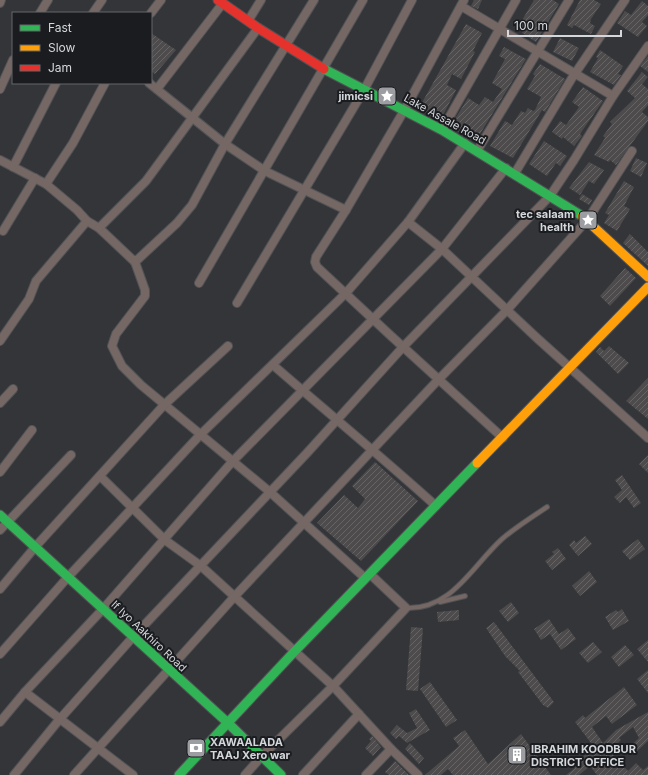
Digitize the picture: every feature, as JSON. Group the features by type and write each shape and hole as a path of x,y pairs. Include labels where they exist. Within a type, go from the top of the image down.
{"street":[{"path":"41,12 48,0"},
{"path":"94,12 102,0"},
{"path":"152,12 161,0"},
{"path":"248,21 261,0"},
{"path":"135,262 177,223 192,205 225,144 314,0"},
{"path":"199,283 363,0"},
{"path":"237,303 364,90 412,0"},
{"path":"442,130 516,0"},
{"path":"477,151 569,0"},
{"path":"514,172 576,73 625,0"},
{"path":"157,89 221,2"},
{"name":"Lake Assale Road","path":"221,2 258,28 324,69 405,109 465,143 588,219 648,277"},
{"path":"503,438 438,380 317,267 315,262 316,257 346,210 405,109 463,3 500,29 613,96"},
{"path":"99,228 146,181 258,28"},
{"path":"14,775 59,720 133,637 337,421 403,347 473,277 550,196 613,96 648,46"},
{"path":"0,89 12,62"},
{"path":"14,167 56,84"},
{"path":"46,184 73,143 104,84"},
{"path":"150,84 225,144 265,171 346,210"},
{"path":"0,654 68,577 200,435 346,293 408,222 465,143"},
{"path":"74,775 234,596 438,380 507,310 588,219 632,151"},
{"path":"0,160 46,184 77,210 87,221 99,228 135,262 145,290 145,296 116,334 112,346 122,366 164,405 270,492 406,608 333,686 262,756 245,775"},
{"path":"0,722 24,692 103,609 232,462 442,249 506,168"},
{"path":"3,231 35,178"},
{"path":"0,341 29,299 36,281 87,221"},
{"path":"408,222 442,249 570,368 647,434"},
{"path":"179,775 367,576 503,438 648,287"},
{"path":"0,589 36,546 164,405 228,346"},
{"path":"273,364 337,421 373,449 436,506"},
{"path":"0,403 13,389"},
{"path":"0,472 32,430"},
{"path":"0,530 71,455"},
{"path":"100,476 165,540 201,566 333,686 391,749 418,775"},
{"name":"If Iyo Aakhiro Road","path":"0,515 36,546 228,723 281,775"},
{"path":"24,692 133,775"},
{"path":"304,775 359,714"},
{"path":"366,775 391,749"}],"lane":[{"path":"438,603 463,582 502,540 547,507"},
{"path":"406,608 415,608 465,596"}],"building":[{"path":"474,0 482,0 478,9 471,6"},
{"path":"534,0 553,0 559,4 536,42 522,33 523,30 518,27"},
{"path":"580,0 594,0 601,4 591,19 590,23 595,26 591,34 574,25 572,28 567,25"},
{"path":"642,1 648,6 648,15 642,22 647,26 638,37 617,23 625,11 631,15"},
{"path":"466,24 482,33 473,51 475,52 461,79 452,74 447,85 456,90 440,121 419,108"},
{"path":"152,34 176,50 155,74 152,72"},
{"path":"560,38 579,48 572,61 553,52"},
{"path":"504,47 526,59 475,142 450,127 468,98 479,105 485,97 493,102 502,89 492,83 505,59 499,56"},
{"path":"600,50 623,66 618,74 621,75 614,85 590,72 598,58 596,57"},
{"path":"648,56 648,72 640,66"},
{"path":"540,64 565,79 545,112 542,110 513,158 490,146 505,121 512,125 521,111 525,113 528,108 533,111 535,110 541,97 527,89 535,76 533,74"},
{"path":"642,72 648,77 642,84 648,89 648,105 642,112 648,117 648,121 616,165 610,160 609,162 594,155 605,138 603,136 612,124 610,122 635,98 627,91"},
{"path":"583,87 603,101 580,134 582,136 574,146 563,137 562,139 552,132 560,121 566,125 579,107 572,102"},
{"path":"544,141 567,156 560,166 556,163 547,176 529,164"},
{"path":"636,158 647,163 641,177 630,171"},
{"path":"589,162 604,170 594,184 589,181 580,195 569,188"},
{"path":"624,181 634,187 624,206 630,209 617,231 604,223 609,215 605,213"},
{"path":"582,194 592,200 589,205 579,199"},
{"path":"630,234 648,252 648,266 623,243"},
{"path":"625,268 636,278 610,306 600,296"},
{"path":"609,346 629,363 618,374 596,352 600,347 604,351"},
{"path":"648,378 648,419 626,401"},
{"path":"648,455 648,473 639,464"},
{"path":"375,462 418,501 361,561 317,523 344,495 358,508 365,499 352,486"},
{"path":"622,475 641,503 634,508 626,497 620,503 614,497 622,490 615,480"},
{"path":"585,536 592,544 578,556 569,545 574,540 576,543"},
{"path":"638,539 645,549 630,560 622,551"},
{"path":"558,548 566,559 552,570 545,561 554,554 552,552"},
{"path":"589,571 597,582 580,596 572,586"},
{"path":"511,602 519,613 508,622 499,611"},
{"path":"622,609 629,621 613,630 605,617 616,610 618,612"},
{"path":"459,610 459,620 438,622 437,612"},
{"path":"549,619 559,634 568,628 576,639 561,650 550,634 541,640 534,629"},
{"path":"494,622 554,702 548,708 543,705 518,672 520,671 505,656 486,628"},
{"path":"411,627 423,628 418,691 406,690"},
{"path":"648,640 648,662 637,649"},
{"path":"593,642 602,652 588,663 579,653"},
{"path":"625,645 634,655 619,667 611,657"},
{"path":"648,670 648,693 637,679"},
{"path":"430,682 457,720 446,727 420,689"},
{"path":"624,687 637,705 612,724 606,716 592,727 603,743 616,730 648,712 648,741 633,755 627,749 639,738 633,727 619,738 621,740 610,751 628,771 636,763 643,770 648,766 648,775 597,775 590,766 579,775 566,775 575,768 573,765 594,747 575,722 583,715 585,718"},
{"path":"416,709 430,730 407,743 399,736 396,739 390,733 397,725 407,733 417,728 409,713"},
{"path":"465,730 488,764 521,734 551,775 453,775 448,769 441,775 425,775 459,746 453,738"},
{"path":"372,736 381,747 373,756 365,748 371,741 369,739"},
{"path":"410,743 424,758 419,764 405,749"},
{"path":"395,761 409,775 389,775 385,772"}],"traffic: fast":[{"path":"324,69 442,130 582,216"},
{"path":"179,775 294,652 477,463"},
{"path":"0,515 228,723 281,775"}],"traffic: slow":[{"path":"582,216 648,277"},
{"path":"477,463 648,287"}],"traffic: jam":[{"path":"218,0 258,28 324,69"}],"place":[{"name":"jimicsi","path":"387,96"},
{"name":"tec salaam health","path":"588,220"},
{"name":"XAWAALADA TAAJ Xero war","path":"196,748"},
{"name":"IBRAHIM KOODBUR DISTRICT OFFICE","path":"517,755"}]}
